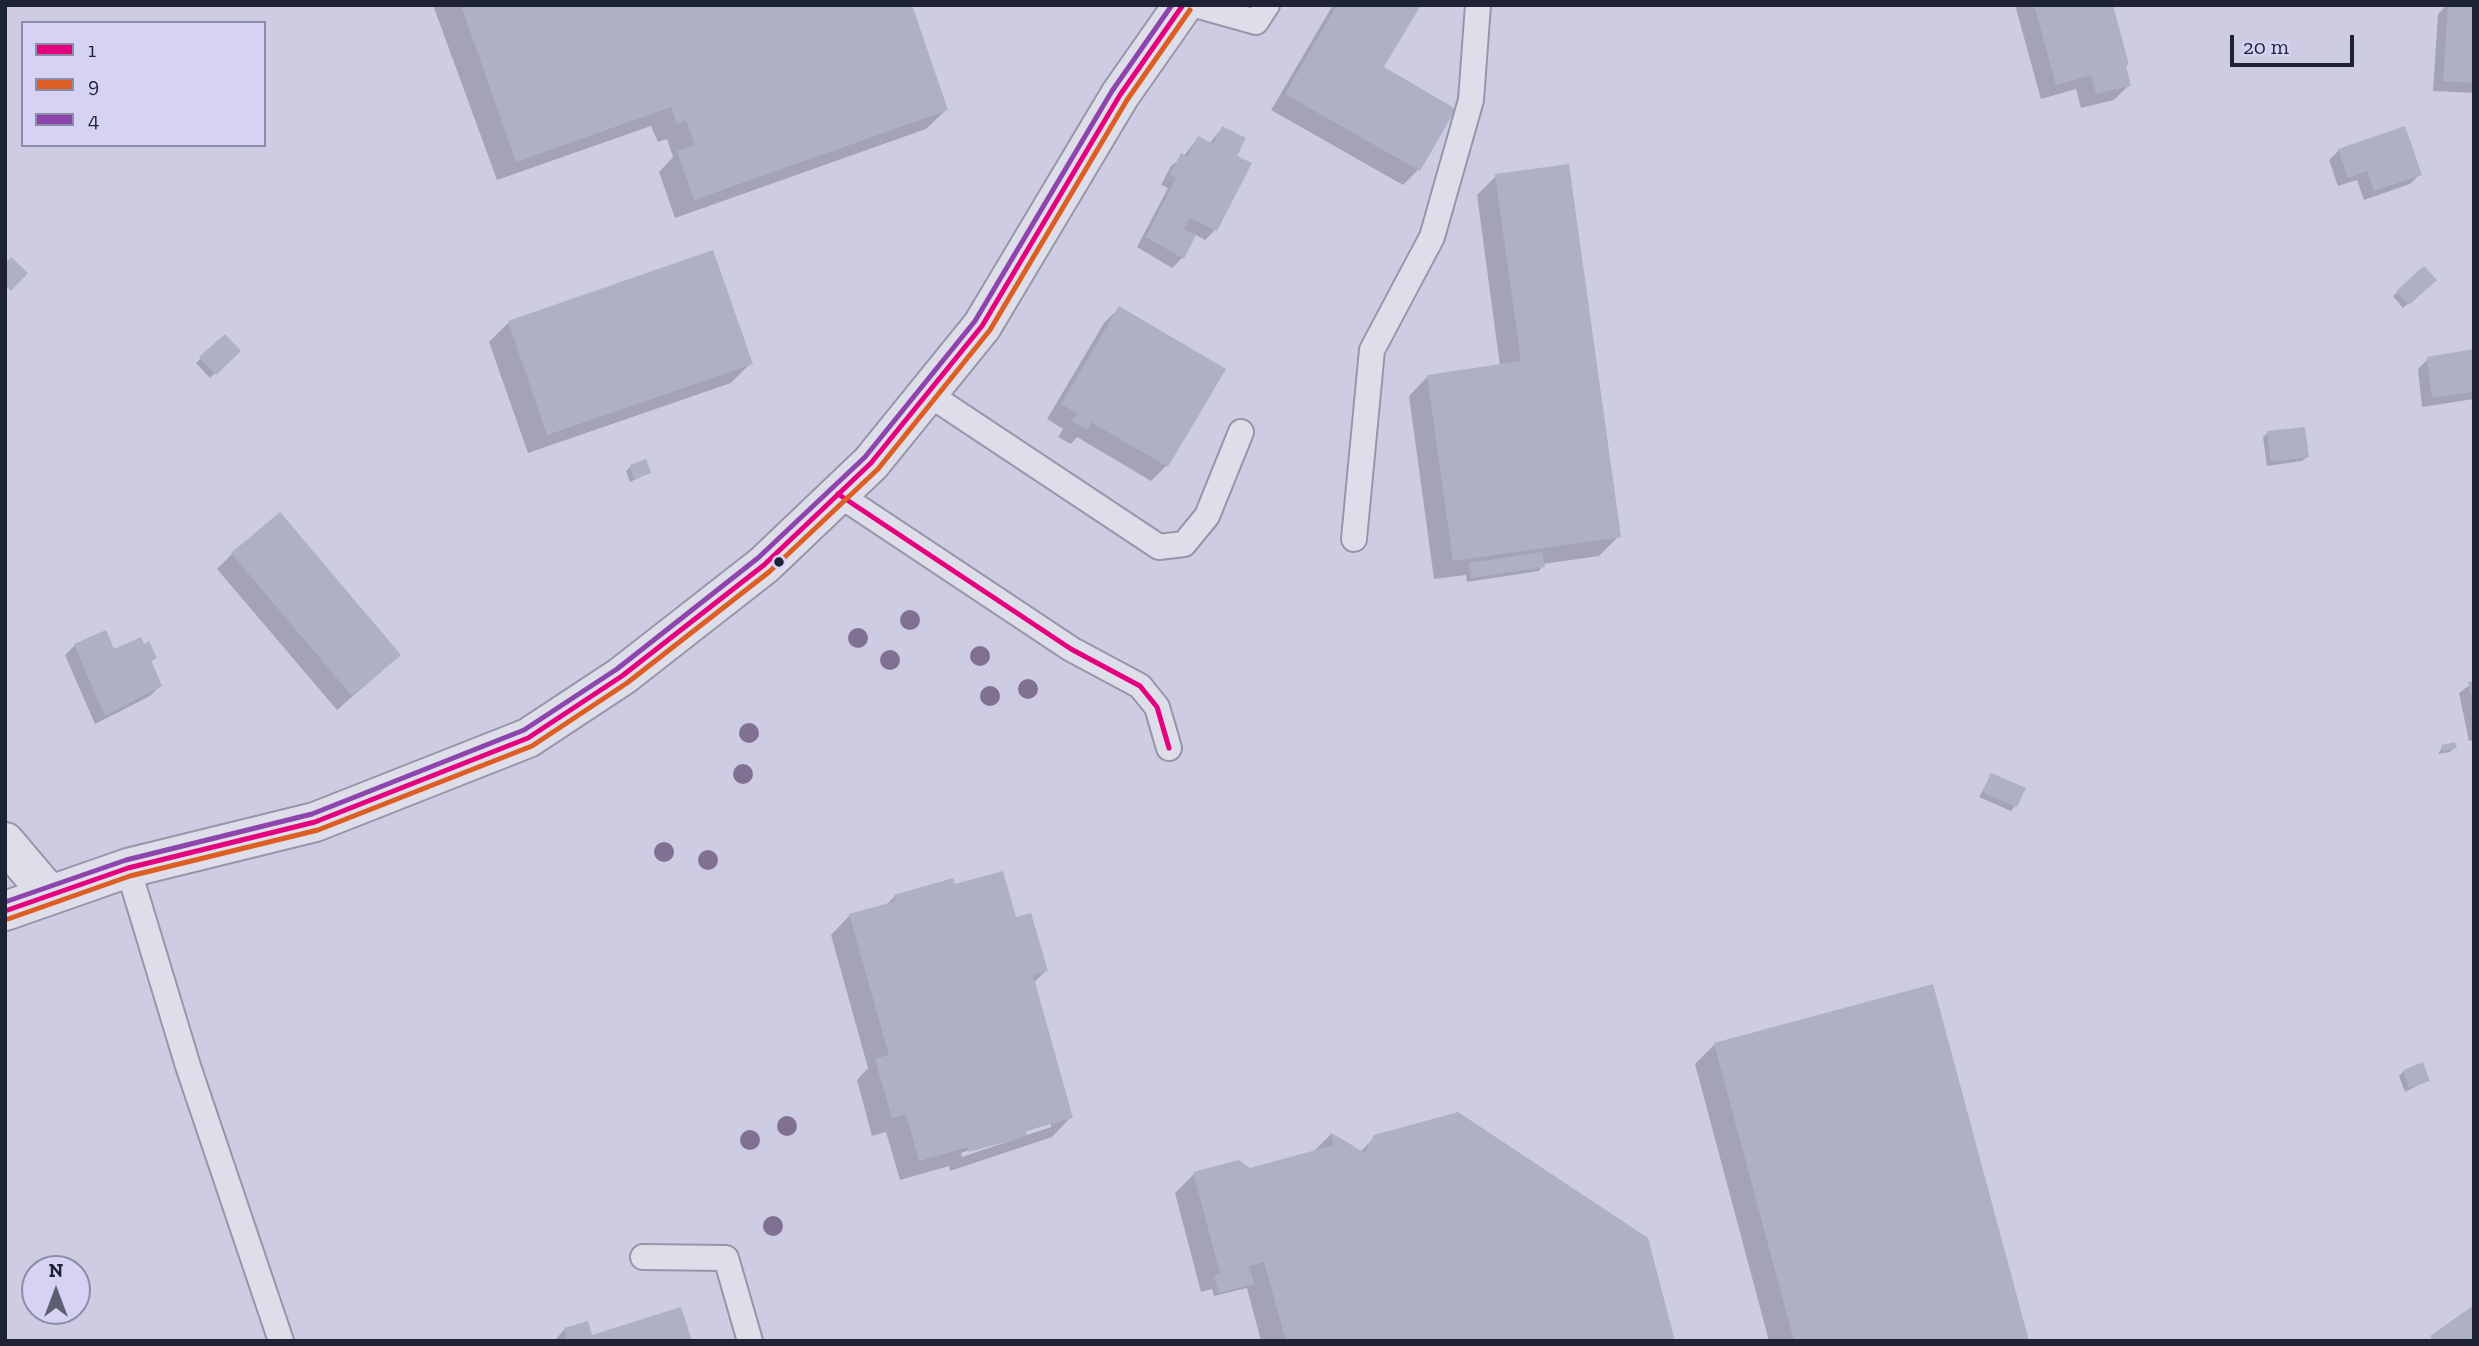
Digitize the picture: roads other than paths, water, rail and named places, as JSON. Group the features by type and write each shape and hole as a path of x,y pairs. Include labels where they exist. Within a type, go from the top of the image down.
{"street":[{"path":"5,911 128,868 315,822 528,738 622,676 764,565 871,463 982,326 1120,95 1183,5"},
{"path":"5,842 49,894"}],"lane":[{"path":"1195,5 1256,22 1267,5"},
{"path":"1354,539 1372,351 1432,237 1471,100 1478,5"},
{"path":"927,393 1159,547 1184,544 1208,516 1241,432"},
{"path":"838,494 1070,649 1140,686 1157,707 1168,748"},
{"path":"128,868 188,1066 281,1341"},
{"path":"643,1257 726,1258 750,1341"}]}
